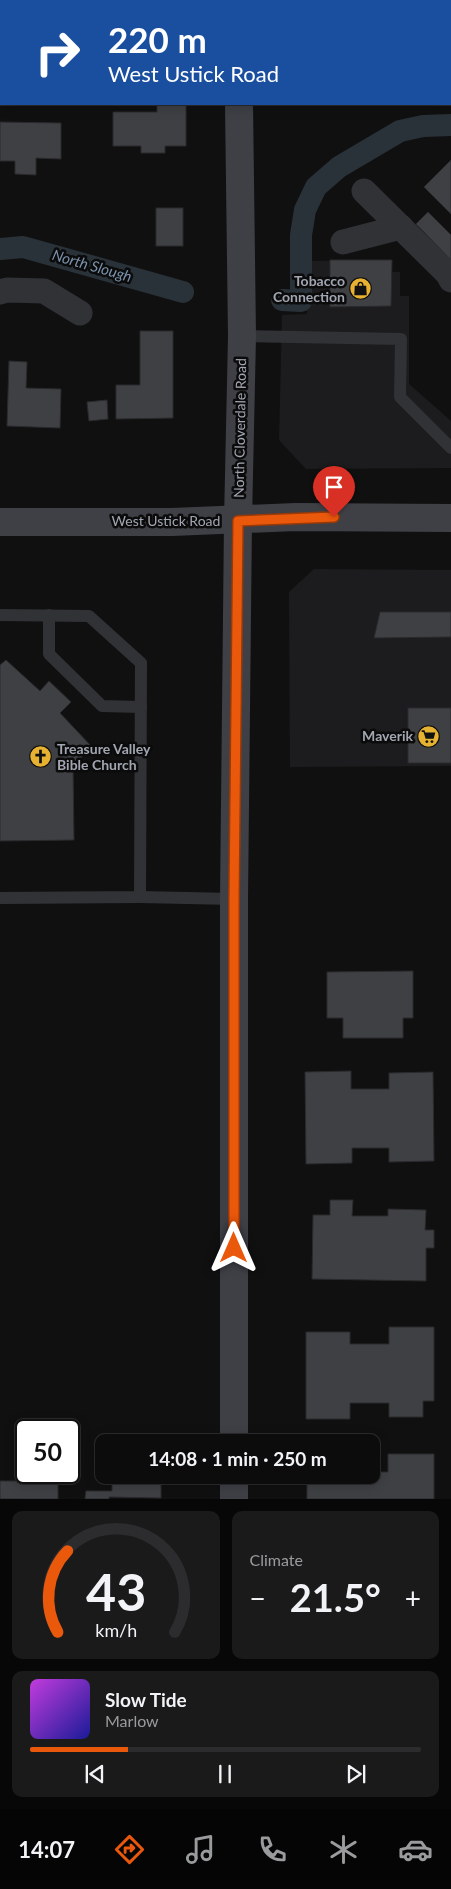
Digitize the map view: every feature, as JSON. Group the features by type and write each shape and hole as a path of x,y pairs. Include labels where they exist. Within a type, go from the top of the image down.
{"main road":[{"name":"North Cloverdale Road","path":"234,1434 234,899 242,336 238,105"},
{"name":"West Ustick Road","path":"0,522 238,521 296,517 451,518"},
{"path":"234,1484 234,1499"}],"street":[{"path":"364,191 448,274 451,280"},
{"path":"343,242 401,227"},
{"path":"0,292 7,290 44,291 80,313"}],"lane":[{"path":"242,336 401,339 400,397 451,448"},
{"path":"0,615 89,616 140,663 140,896"},
{"path":"49,615 49,654 102,706 140,707"},
{"path":"0,898 140,896 234,899"}],"shaded area":[{"path":"392,260 392,272 400,272 400,296 409,296 409,384 451,421 451,468 306,469 279,440 282,315 307,314 310,261"},
{"path":"314,569 451,570 451,766 290,767 289,592"}],"building":[{"path":"157,105 186,105 186,146 165,146 165,153 141,153 141,146 113,146 113,112 157,112"},
{"path":"0,122 61,123 61,159 36,158 36,175 15,174 15,161 0,161"},
{"path":"451,160 451,214 424,187"},
{"path":"156,208 183,208 183,246 156,246"},
{"path":"428,212 451,235 451,260 416,224"},
{"name":"Tobacco Connection","path":"330,260 392,260 391,306 330,307"},
{"path":"140,331 173,331 173,418 116,419 116,385 140,385"},
{"path":"9,361 27,362 26,388 61,389 60,428 7,426"},
{"path":"107,400 108,419 89,421 87,402"},
{"path":"380,612 451,612 451,637 374,638"},
{"name":"Treasure Valley Bible Church","path":"6,660 40,691 49,681 71,702 60,713 92,747 73,766 74,840 0,841 0,665"},
{"name":"Maverik","path":"408,708 451,708 451,763 408,763"},
{"path":"413,971 413,1018 403,1018 403,1038 343,1038 343,1018 327,1018 327,972"},
{"path":"351,1071 351,1089 389,1089 389,1073 433,1072 434,1161 389,1162 389,1148 352,1148 352,1163 306,1164 305,1072"},
{"path":"330,1200 353,1200 352,1216 388,1216 388,1209 426,1210 425,1230 434,1230 434,1248 426,1248 426,1281 312,1279 313,1215 330,1215"},
{"path":"389,1327 434,1327 434,1401 423,1401 423,1417 389,1417 389,1403 350,1403 350,1419 306,1419 306,1332 350,1332 350,1344 389,1344"},
{"path":"388,1454 434,1454 434,1499 307,1499 307,1484 380,1484 380,1472 388,1472"},
{"path":"0,1481 15,1481 15,1484 58,1484 58,1499 0,1499"},
{"path":"112,1484 161,1484 161,1498 109,1497 109,1499 85,1499 86,1491 112,1491"}],"waterway":[{"name":"North Slough","path":"282,300 301,301 301,235 305,210 316,187 339,167 400,131 423,126 451,125"},
{"name":"North Slough","path":"0,249 23,247 183,292"}],"place":[{"name":"Tobacco Connection","path":"361,289"},
{"name":"Maverik","path":"429,736"},
{"name":"Treasure Valley Bible Church","path":"41,757"}],"route":[{"path":"234,1248 234,899 238,521 296,517 334,517"}]}
